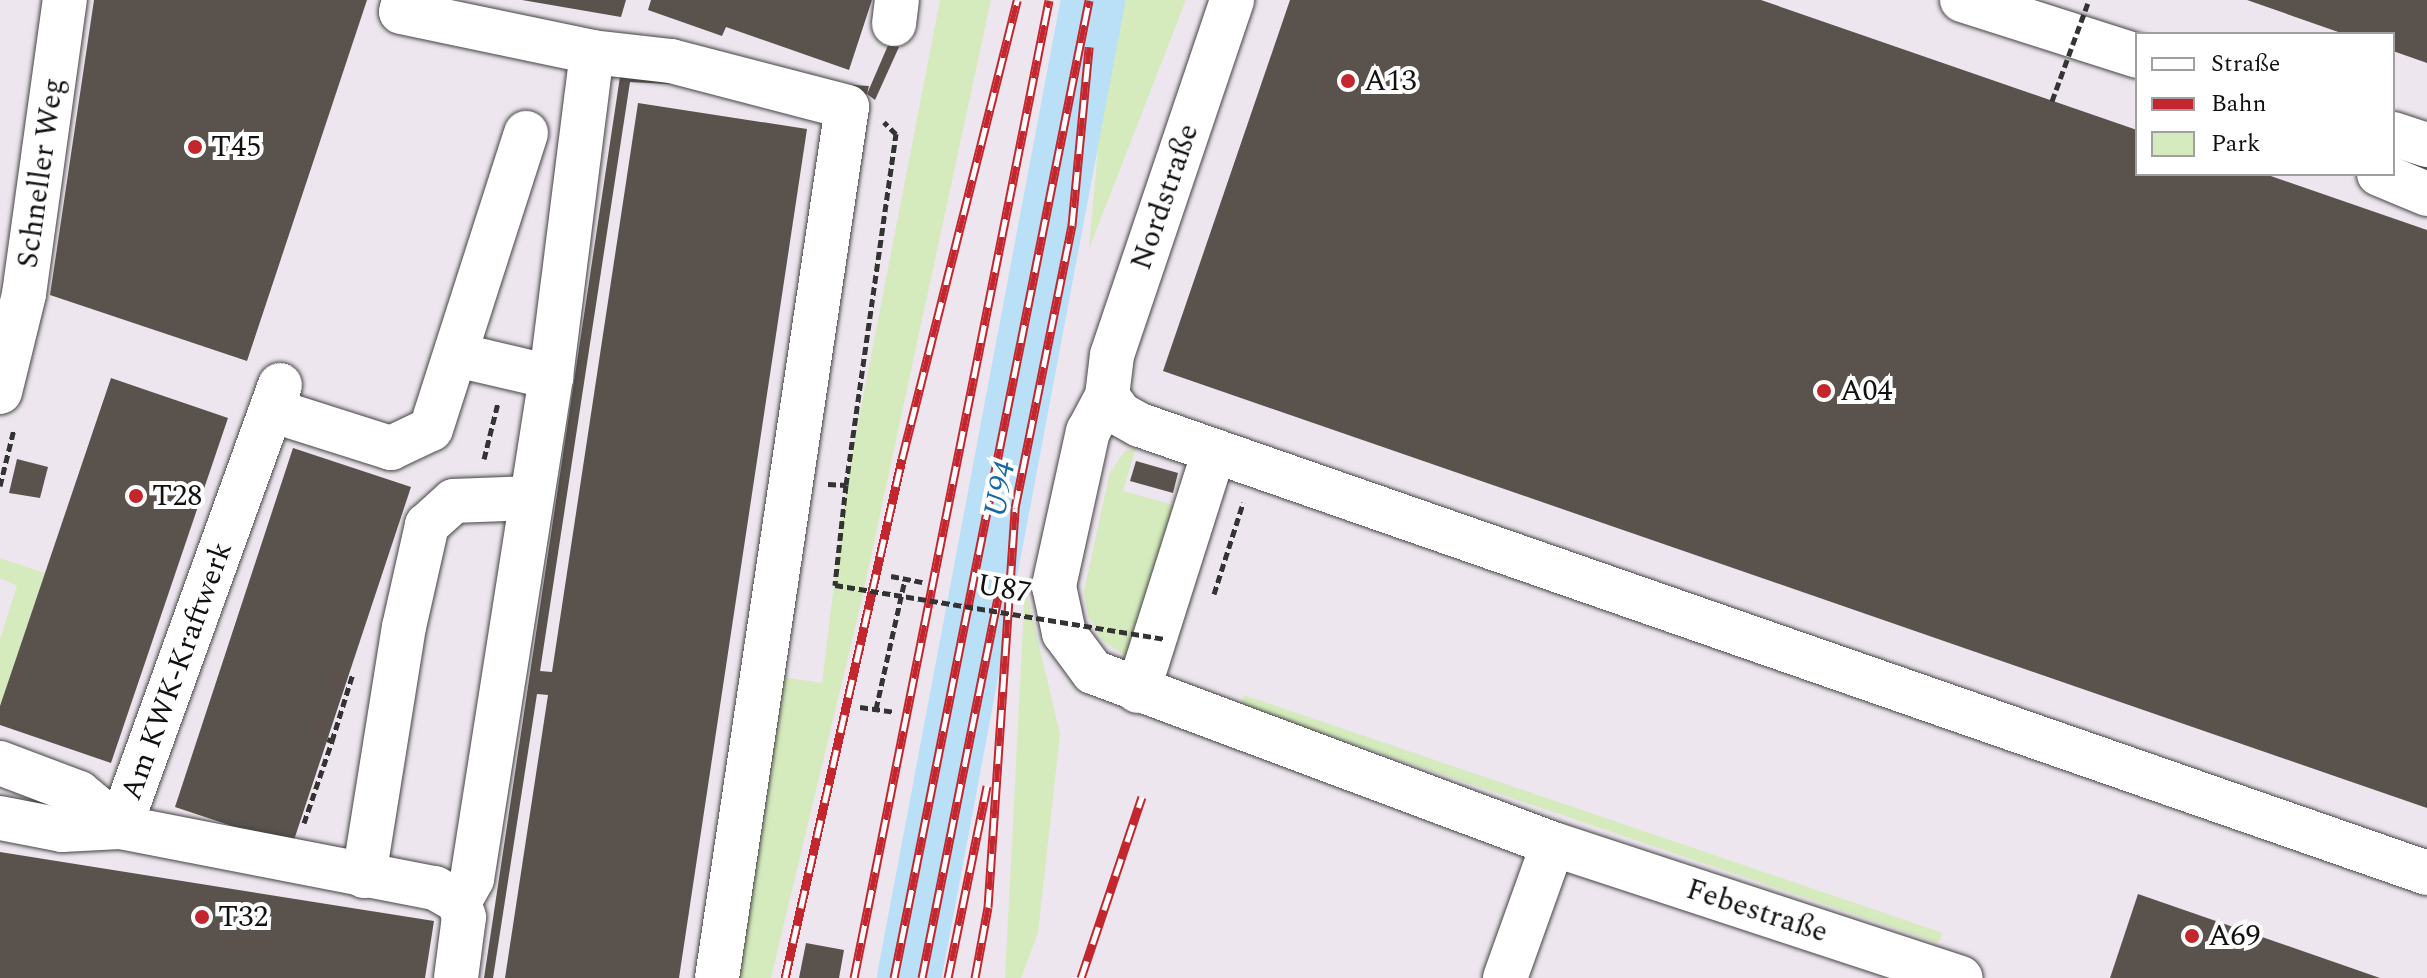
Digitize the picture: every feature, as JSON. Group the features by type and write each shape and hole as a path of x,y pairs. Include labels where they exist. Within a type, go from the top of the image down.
{"lane":[{"name":"Schneller Weg","path":"0,392 24,294 65,0"},
{"path":"1962,0 2135,55"},
{"path":"402,6 592,52 671,61 847,107 717,978"},
{"name":"Nordstraße","path":"1107,396 1112,355 1223,12"},
{"path":"456,978 464,932 459,902 472,879 551,377 592,52"},
{"path":"526,133 457,355 551,377"},
{"path":"2395,135 2427,145"},
{"path":"2395,155 2427,166"},
{"path":"2384,176 2427,194"},
{"name":"Am KWK-Kraftwerk","path":"0,763 79,793 120,827 276,398 391,448 431,429 457,355"},
{"path":"1107,396 1130,419 1214,451 2427,873"},
{"name":"Febestraße","path":"1107,396 1088,431 1054,586 1064,633 1093,672 1553,844 1961,978"},
{"path":"1138,691 1214,451"},
{"path":"364,876 404,627 427,525 454,501 531,498"},
{"path":"0,818 62,830 120,827 435,888 459,902"},
{"path":"1505,978 1553,844"}],"path":[{"path":"2052,101 2089,0"},
{"name":"U87","path":"845,493 835,585 1166,639"},
{"path":"1212,601 1243,512"},
{"path":"891,576 904,581 922,582"},
{"path":"876,709 904,581"},
{"path":"860,707 895,712"},
{"path":"291,861 332,741 327,739"}],"shaded area":[{"path":"0,0 2427,0 2427,978 0,978"}],"green space":[{"path":"940,0 991,0 861,603 771,978 735,978 782,677 822,683 846,485"},
{"path":"1105,0 1186,0 1089,249 1103,91"},
{"path":"1136,448 1123,491 1181,507 1127,657 1103,641 1088,616 1084,591 1110,472 1125,451"},
{"path":"0,558 45,573 0,706 0,639 17,586 0,578"},
{"path":"1025,586 1060,734 1038,933 1021,978 1005,978"},
{"path":"1244,695 1943,933 1938,943 1241,706"}],"building":[{"name":"T45","path":"94,0 367,0 247,361 50,295"},
{"path":"522,0 626,0 621,17"},
{"path":"651,0 872,0 849,70 726,27 722,36 648,10"},
{"name":"A04","path":"1290,0 1761,0 2135,129 2135,176 2271,176 2427,230 2427,808 1163,371"},
{"path":"2247,0 2427,0 2427,63 2395,52 2395,32 2338,32"},
{"path":"889,43 899,47 875,100 867,94"},
{"path":"621,70 869,86 867,94 630,82 540,671 552,672 638,103 807,129 679,978 505,978 548,695 537,694 493,978 484,978"},
{"name":"T28","path":"111,378 228,418 111,763 0,725 0,706"},
{"path":"293,448 411,487 292,846 175,807"},
{"path":"17,459 48,467 40,498 9,493"},
{"path":"1136,461 1178,473 1173,493 1130,481"},
{"name":"T32","path":"0,852 434,921 425,978 0,978"},
{"name":"A69","path":"2138,894 2380,978 2110,978"},
{"path":"806,943 844,950 839,978 799,978"}],"waterway":[{"name":"U94","path":"909,978 1093,0"}],"railway":[{"path":"785,978 902,459 1017,0"},
{"path":"854,978 1049,0"},
{"path":"894,978 1089,0"},
{"path":"975,978 988,907 1015,508 1072,225 1089,47"},
{"path":"922,978 1001,582"},
{"path":"948,978 987,786"},
{"path":"1081,978 1142,797"}],"place":[{"name":"A13","path":"1348,81"},
{"name":"T45","path":"195,147"},
{"name":"A04","path":"1824,391"},
{"name":"T28","path":"136,496"},
{"name":"T32","path":"202,917"},
{"name":"A69","path":"2192,936"}]}
